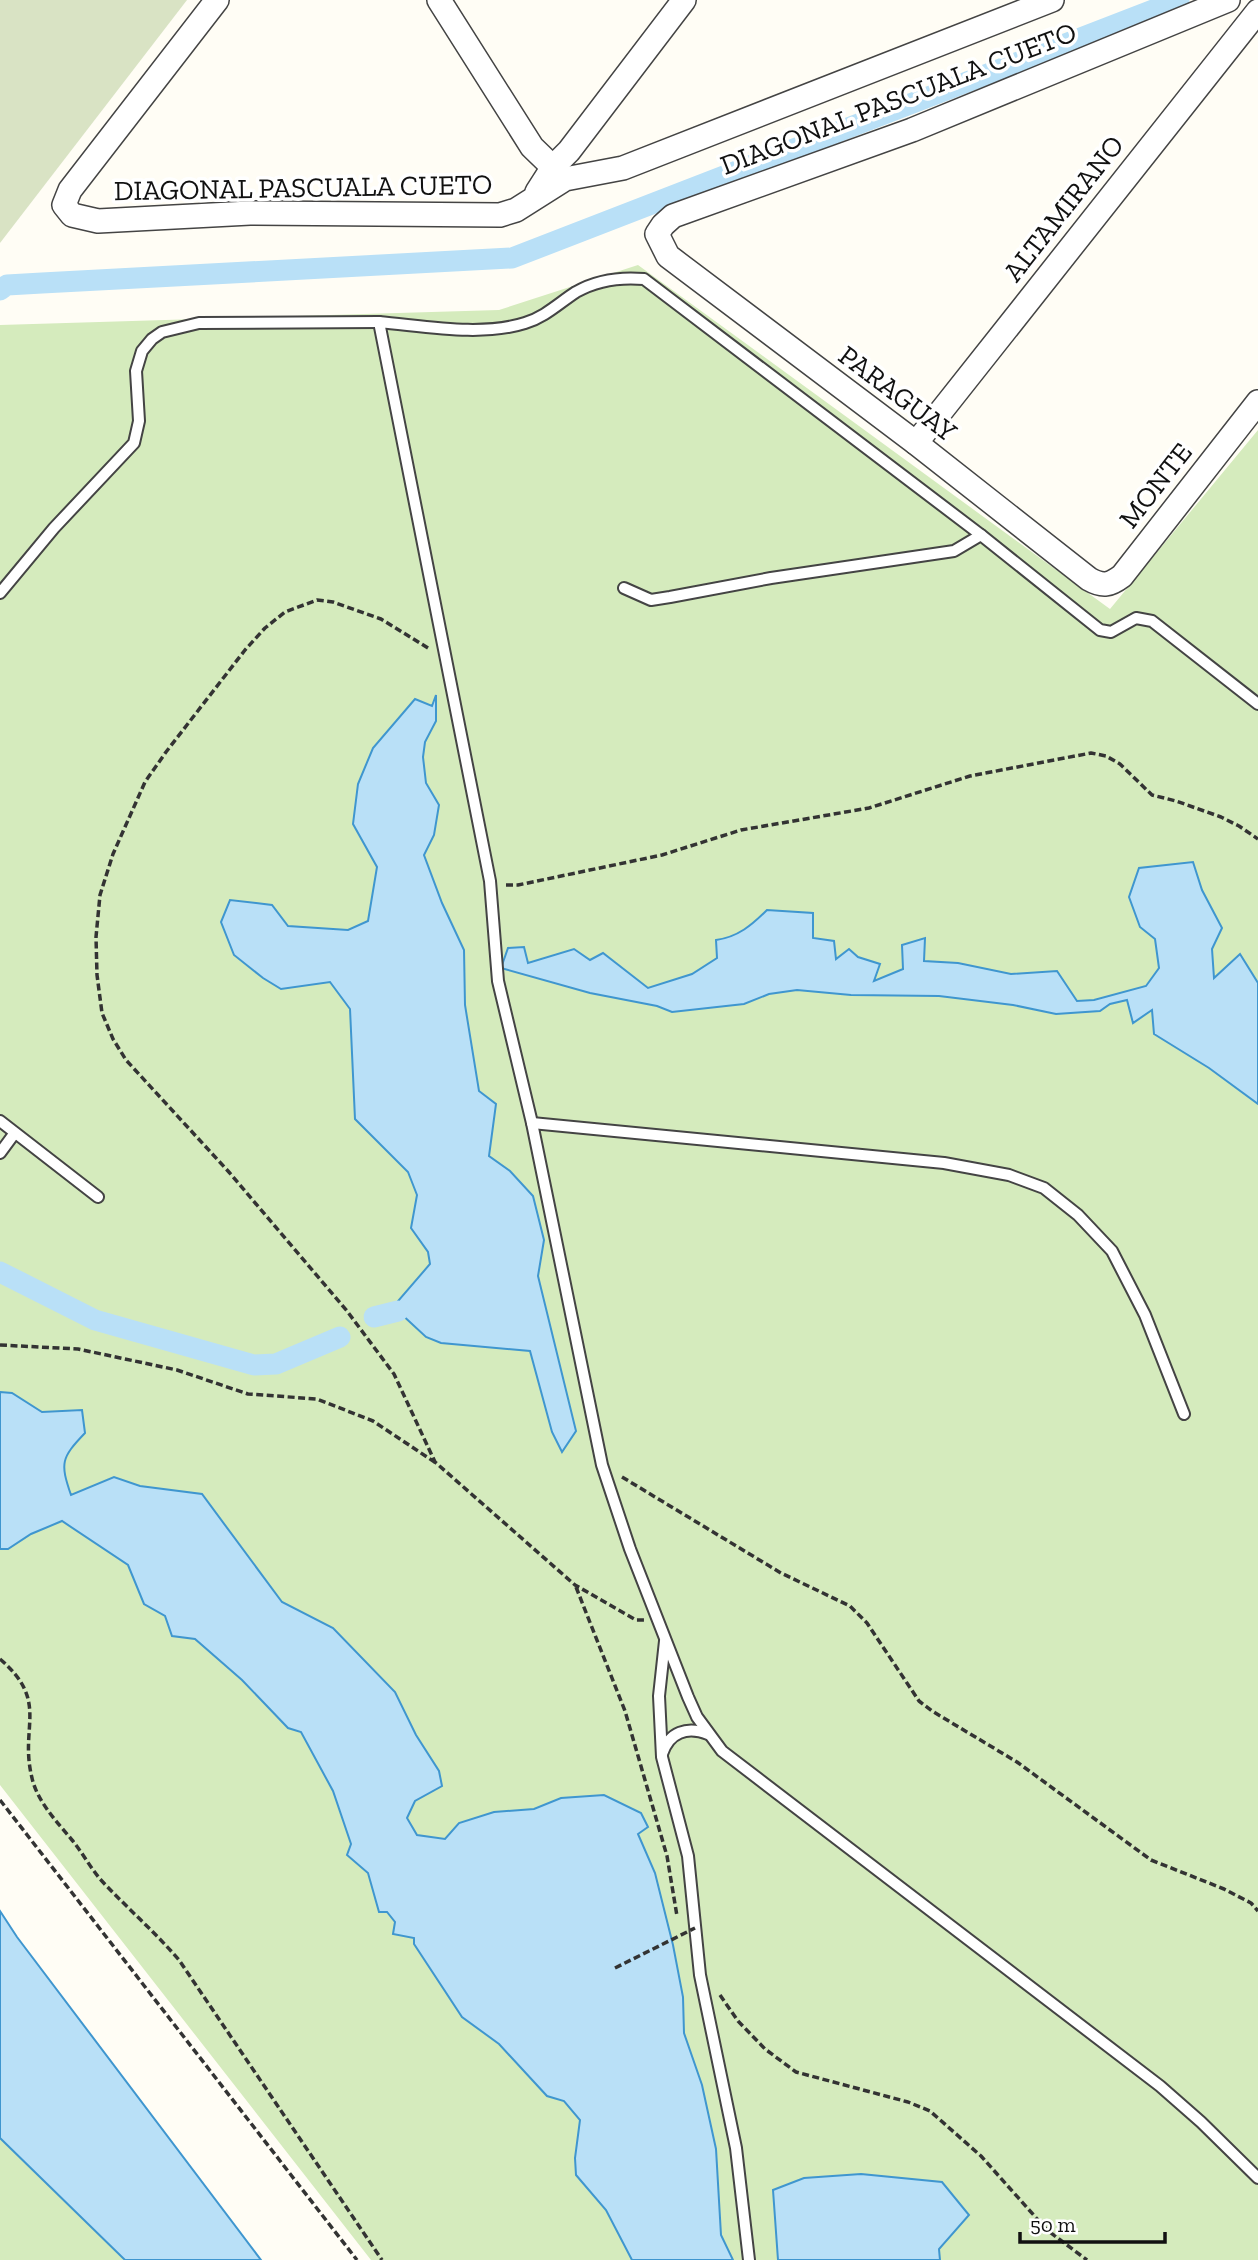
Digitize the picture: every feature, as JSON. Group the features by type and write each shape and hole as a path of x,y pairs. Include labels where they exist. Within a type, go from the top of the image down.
{"street":[{"name":"DIAGONAL PASCUALA CUETO","path":"217,0 70,190 64,205 72,215 98,222 217,214 500,215 516,210 531,200 559,173 623,168 1052,0"},
{"path":"439,0 533,147 559,173 569,151 684,0"},
{"name":"DIAGONAL PASCUALA CUETO","path":"668,256 657,234 673,216 912,130 1228,0"},
{"name":"ALTAMIRANO","path":"916,443 1258,11"},
{"name":"PARAGUAY","path":"668,256 916,443 1089,579"},
{"name":"MONTE","path":"1089,579 1099,585 1111,584 1122,576 1258,402"}],"lane":[{"path":"0,593 54,527 134,443 139,421 136,371 142,351 162,332 199,323 379,322 487,330 505,328 542,316 578,292 604,281 644,279 981,535 1100,630 1111,632 1136,618 1152,621 1258,704"},
{"path":"379,322 490,881 498,981 532,1123 602,1465 656,1619 697,1717 722,1751 1160,2086 1258,2178"},
{"path":"624,588 651,600 771,578 954,551 981,535"},
{"path":"0,1121 98,1197"},
{"path":"532,1123 944,1163 1009,1175 1044,1188 1078,1215 1112,1251 1145,1315 1184,1414"},
{"path":"0,1153 14,1134"},
{"path":"665,1641 659,1696 662,1757 688,1856 700,1975 737,2148 748,2260"},
{"path":"662,1757 665,1745 673,1736 684,1730 708,1734"}],"path":[{"path":"438,1464 394,1374 347,1311 228,1171 126,1060 102,1013 96,937 100,895 113,854 145,782 245,650 265,628 285,612 317,600 381,619 433,651 446,655"},
{"path":"490,881 510,886 518,885 649,858 741,830 869,808 970,776 1090,754 1105,756 1120,764 1152,795 1221,817 1239,825 1258,839"},
{"path":"0,1345 78,1349 177,1370 248,1394 317,1399 373,1421 438,1464 575,1585 636,1619 656,1619"},
{"path":"602,1465 781,1573 850,1606 867,1623 919,1701 932,1711 1017,1762 1151,1860 1224,1889 1251,1903 1258,1911"},
{"path":"575,1585 625,1711 667,1856 681,1937"},
{"path":"0,1659 22,1682 28,1694 30,1764 39,1796 99,1878 179,1960 382,2260"},
{"path":"0,1800 357,2260"},
{"path":"615,1968 695,1928"},
{"path":"700,1975 716,1987 738,2021 765,2049 796,2072 908,2102 930,2111 981,2156 1047,2230 1087,2260"}],"green space":[{"path":"0,0 187,0 0,243"},
{"path":"638,265 1110,609 1258,430 1258,2260 371,2260 0,1785 0,325 499,310"},
{"path":"0,2138 115,2250 125,2260 0,2260"}],"water":[{"path":"436,695 436,721 425,742 423,757 426,783 439,805 434,835 424,855 464,950 465,1005 479,1091 496,1104 489,1156 510,1171 533,1196 544,1240 538,1276 576,1431 562,1452 552,1432 530,1351 441,1343 426,1337 398,1311 398,1301 430,1264 428,1252 411,1228 417,1195 408,1172 355,1119 350,1009 330,982 281,989 263,978 234,955 221,922 230,900 272,905 288,926 348,930 368,921 377,867 353,824 358,784 373,748 415,699 432,706"},
{"path":"1193,862 1202,890 1222,928 1212,949 1214,978 1240,954 1258,983 1258,1104 1209,1068 1154,1034 1152,1010 1133,1023 1127,1000 1110,1004 1100,1011 1056,1014 1013,1005 939,996 851,995 797,990 769,994 744,1004 672,1012 501,968 508,948 524,947 528,963 574,949 590,960 603,953 648,988 692,974 717,958 716,940 744,930 767,910 813,913 813,938 834,941 836,959 849,949 858,957 880,964 874,981 903,969 902,945 925,938 924,961 958,963 1011,974 1057,971 1077,1001 1094,1000 1146,986 1159,968 1155,939 1140,927 1129,897 1139,868"},
{"path":"0,1392 12,1393 42,1412 82,1410 85,1433 67,1455 64,1468 71,1495 114,1477 140,1486 202,1494 282,1602 333,1628 395,1692 416,1735 439,1771 442,1786 415,1801 407,1818 417,1835 445,1839 459,1823 494,1812 534,1809 561,1798 604,1795 641,1813 648,1827 638,1834 655,1873 673,1945 683,1997 684,2033 702,2085 716,2149 721,2235 733,2260 632,2260 606,2210 576,2175 575,2158 580,2120 564,2101 547,2096 499,2044 462,2017 414,1944 414,1938 393,1934 395,1922 387,1912 379,1912 368,1873 347,1855 351,1844 333,1791 301,1732 288,1728 242,1680 195,1639 172,1636 165,1616 144,1604 128,1565 62,1521 31,1534 8,1549 0,1549"},
{"path":"0,1911 261,2260 125,2260 0,2138"},
{"path":"861,2174 942,2182 969,2215 939,2249 940,2260 778,2260 773,2190 804,2178"}],"waterway":[{"path":"0,290 7,285 512,258 1179,0"},
{"path":"0,1272 95,1320 254,1365 276,1364 340,1337"},
{"path":"374,1317 398,1311"}]}
